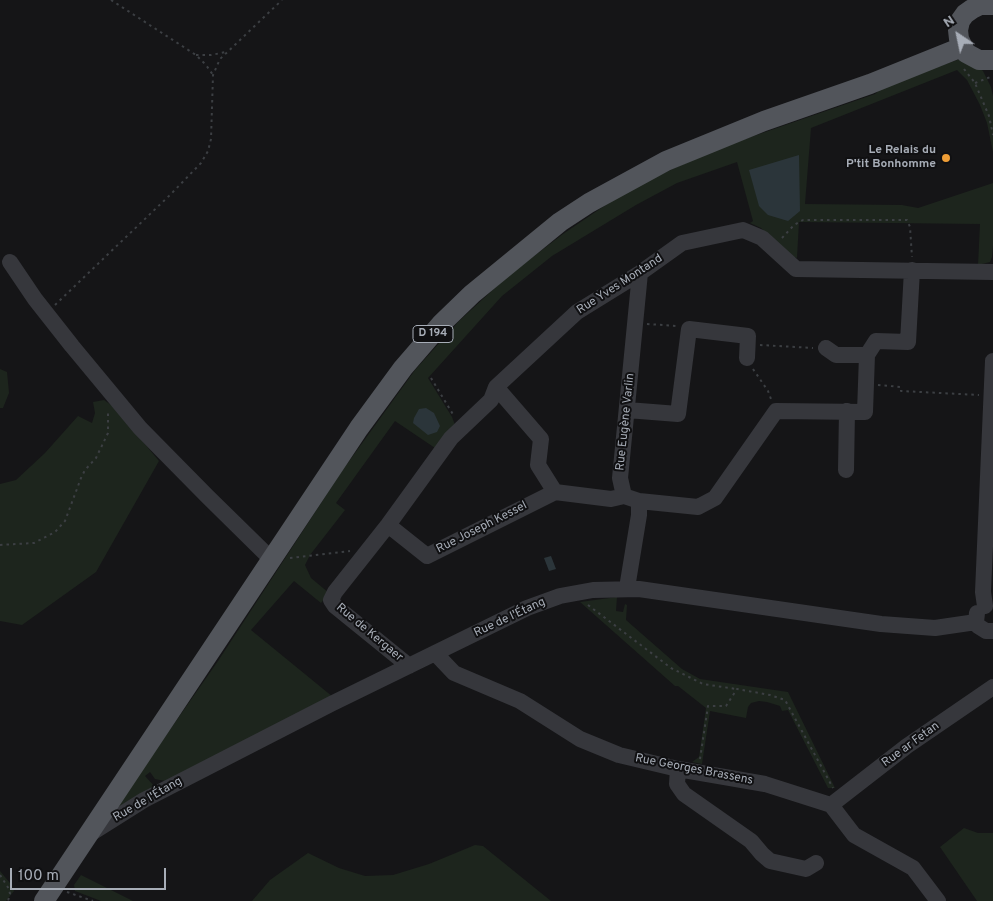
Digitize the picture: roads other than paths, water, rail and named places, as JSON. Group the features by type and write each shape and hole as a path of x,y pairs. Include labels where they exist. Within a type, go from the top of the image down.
{"main road":[{"path":"984,4 965,14 960,22 959,38 962,47 972,57 979,60 993,60"},
{"name":"D 194","path":"44,901 359,428 403,368 441,324 472,294 560,222 590,203 666,161 764,120 870,84 962,47"}],"street":[{"name":"Rue Yves Montand","path":"331,600 335,592 388,525 451,438 491,400 496,387 577,312 640,273 682,243 743,230 762,238 796,269 993,272"},
{"path":"10,262 46,313 140,428 266,554 273,558"},
{"path":"496,387 541,439 538,465 555,492 698,507 715,498 776,411 865,412 867,355 876,341 908,342 912,270"},
{"name":"Rue Eugène Varlin","path":"627,588 639,515 620,478 640,273"},
{"path":"627,410 678,414 689,329 748,336 747,351"},
{"path":"826,348 836,355 867,355"},
{"path":"993,361 990,391 983,592 989,606 977,612 976,622 982,630 993,631"},
{"path":"846,470 847,412"},
{"name":"Rue Joseph Kessel","path":"388,525 427,556 555,492"},
{"name":"Rue de l'Étang","path":"88,835 144,800 408,666 527,608 560,596 581,592 640,588 881,624 935,628 976,622"},
{"name":"Rue de Kergaer","path":"331,600 335,606 408,666"},
{"name":"Rue Georges Brassens","path":"435,653 454,673 520,701 580,739 619,755 678,769 765,784 835,802"},
{"name":"Rue ar Fetan","path":"835,802 907,746 993,688"},
{"path":"678,769 677,784 684,794 751,840 770,861 806,869 816,863"},
{"path":"835,802 854,835 913,868 938,901"}],"place":[{"name":"Le Relais du P'tit Bonhomme","path":"946,158"}]}
